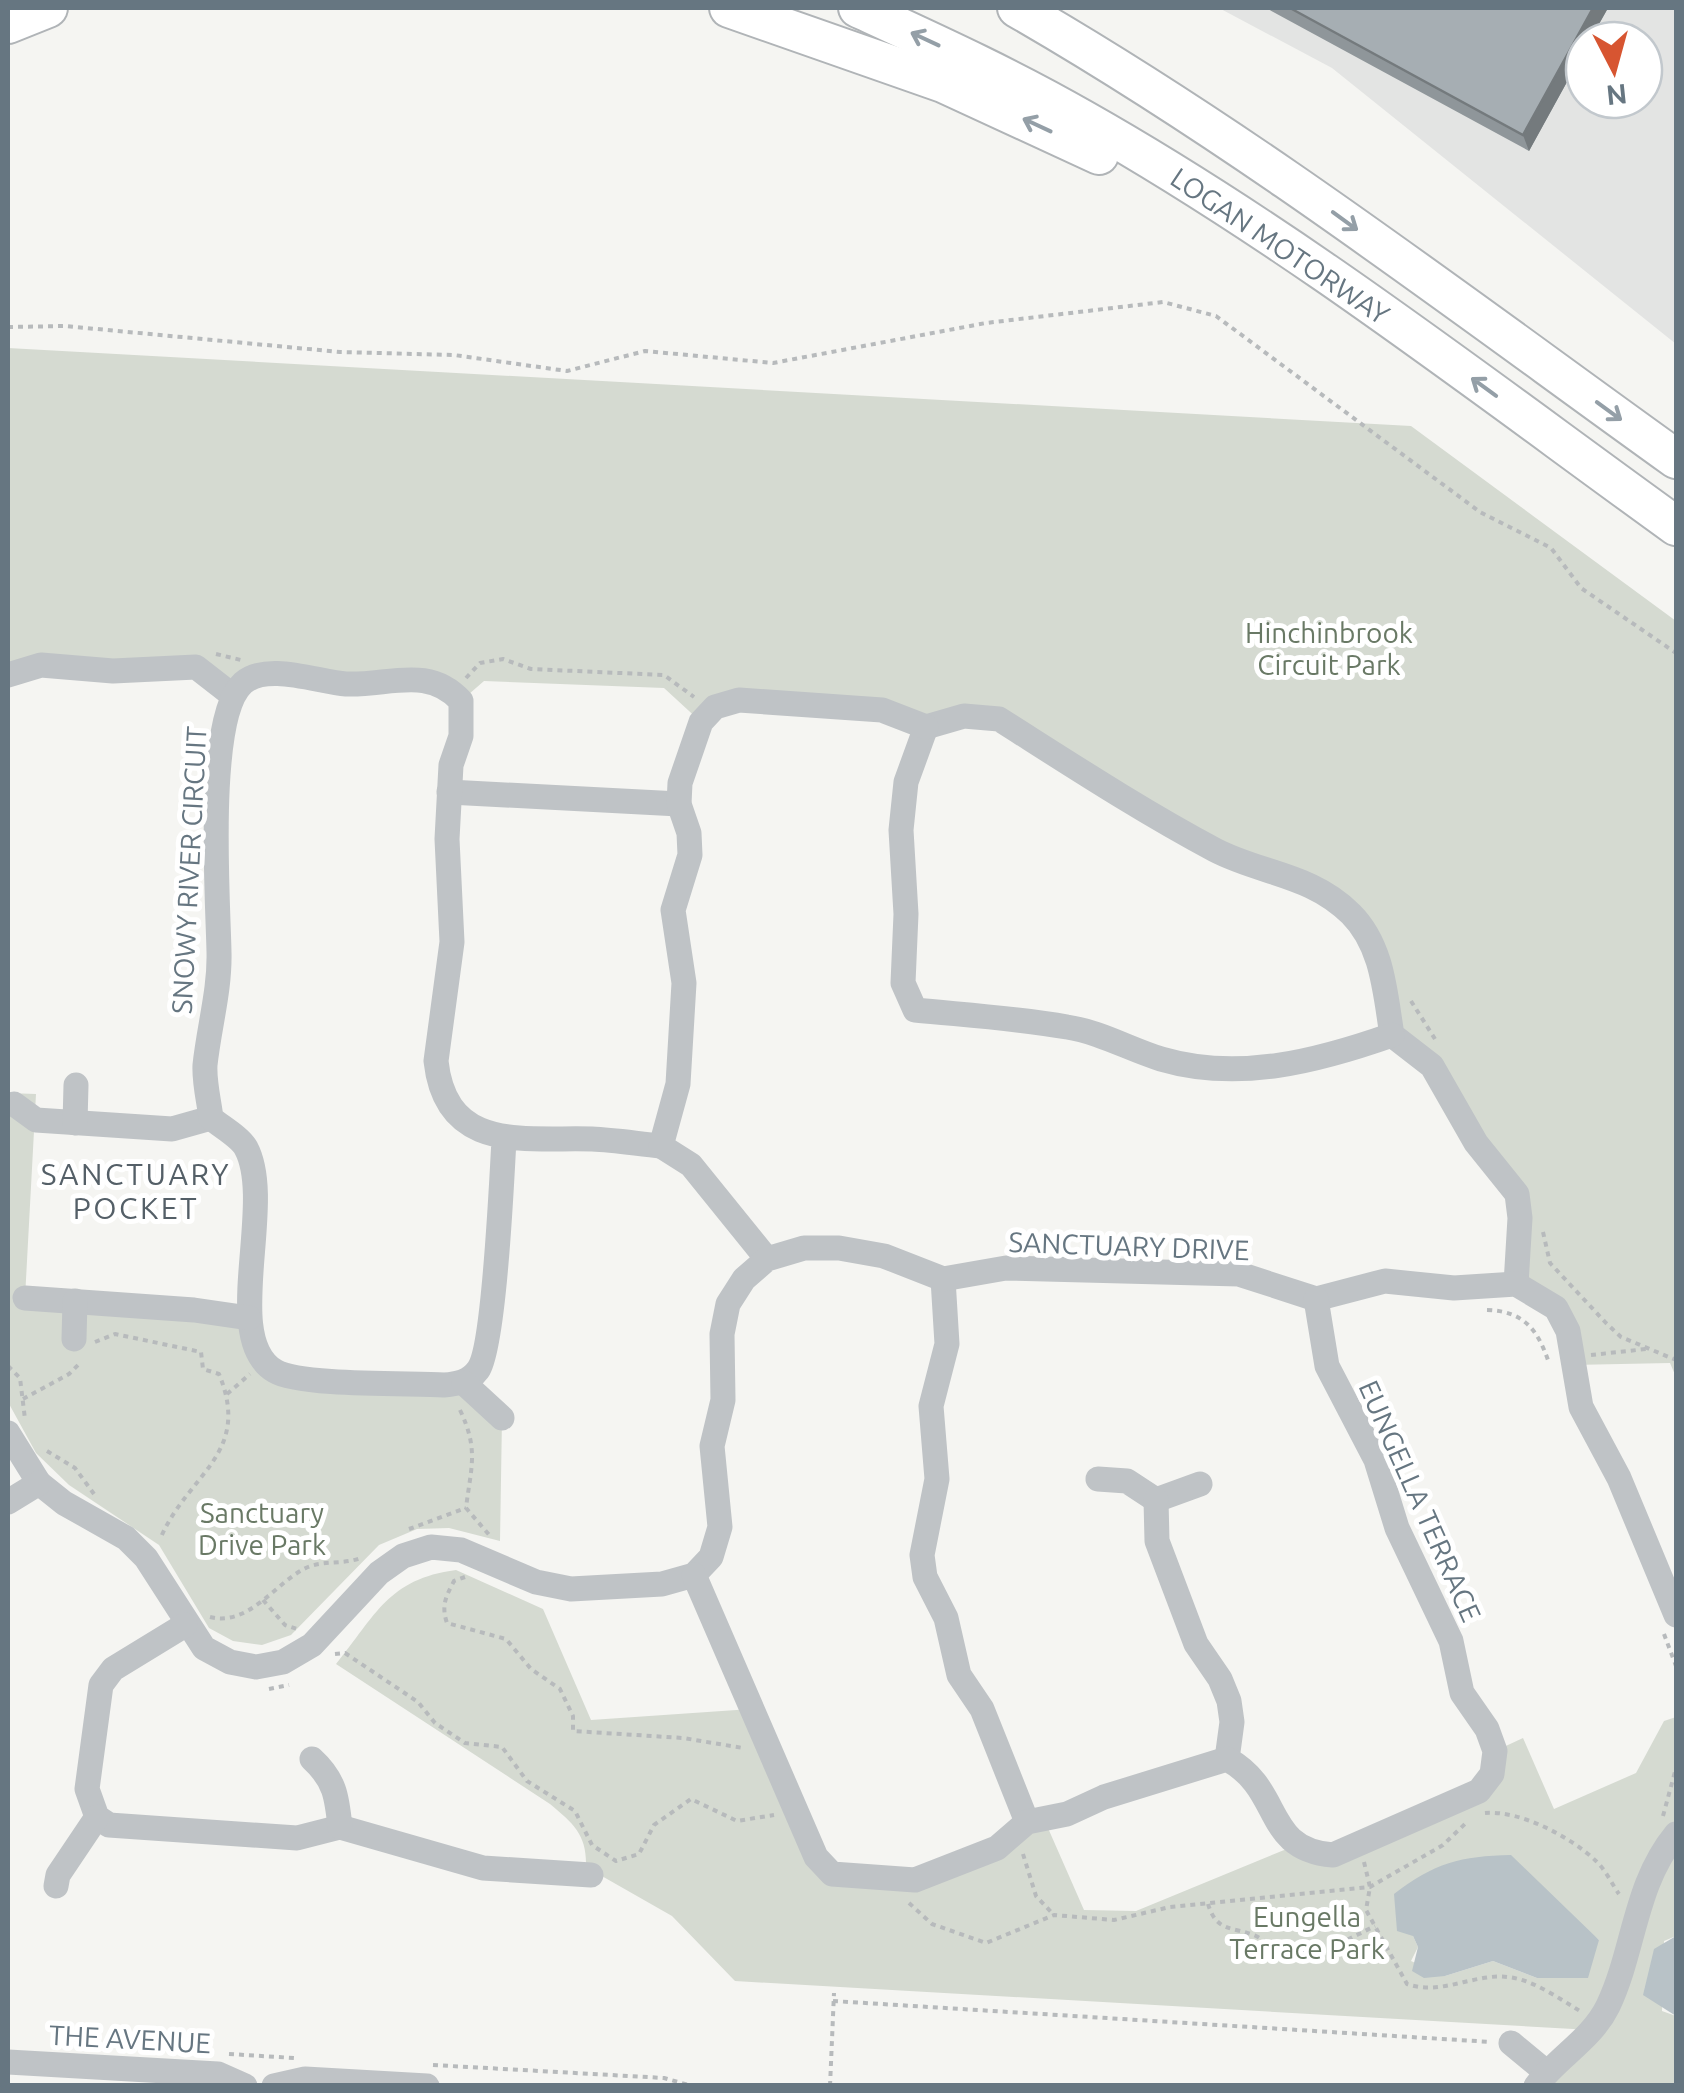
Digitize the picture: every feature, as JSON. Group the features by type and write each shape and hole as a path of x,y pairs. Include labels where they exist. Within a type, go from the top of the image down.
{"highway":[{"path":"8,24 48,8"},
{"path":"729,8 942,83 1156,183 1195,187"},
{"name":"LOGAN MOTORWAY","path":"858,8 1004,76 1195,187 1320,270 1676,526"},
{"name":"LOGAN MOTORWAY","path":"1017,8 1267,164 1676,459"},
{"path":"1062,8 1246,128 1267,164"}],"street":[{"path":"8,674 41,665 113,671 196,668 232,695"},
{"name":"SNOWY RIVER CIRCUIT","path":"211,1118 205,1069 218,990 214,883 224,721 232,695 247,679 289,674 343,684 420,678 439,683 460,701 462,718 449,792 453,914 436,1061 438,1084 452,1108 477,1129 504,1139 591,1139 662,1146"},
{"path":"767,1259 691,1165 662,1146 678,1084 684,983 673,910 690,856 690,833 679,804 680,783 700,722 715,707 738,700 882,710 926,727 964,716 999,719 1218,851 1279,870 1313,886 1351,914 1369,940 1382,972 1392,1035 1432,1066 1476,1143 1517,1194 1520,1218 1516,1284"},
{"path":"926,727 906,782 902,830 906,914 903,983 915,1010 1067,1027 1169,1061 1241,1068 1280,1067 1329,1057 1392,1035"},
{"path":"449,792 679,804"},
{"path":"74,1123 76,1085"},
{"path":"14,1104 36,1120 74,1123 172,1129 211,1118 246,1148 257,1216 250,1335 265,1362 291,1376 454,1384 502,1418"},
{"path":"454,1384 478,1370 486,1354 504,1139"},
{"path":"16,1428 39,1483 64,1504 126,1538 146,1558 195,1620 204,1648 230,1662 256,1667 324,1649 379,1574 403,1556 431,1547 461,1550 536,1582 571,1589 662,1584 694,1576 711,1557 720,1528 712,1446 723,1400 722,1334 728,1304 744,1279 767,1259 804,1248 838,1248 884,1256 943,1279 947,1344 931,1406 938,1480 922,1556 925,1577 946,1618 959,1675 982,1708 1019,1829"},
{"name":"SANCTUARY DRIVE","path":"943,1279 1006,1268 1240,1274 1316,1298"},
{"path":"1316,1298 1385,1281 1454,1288 1516,1284 1556,1308 1568,1331 1557,1363 1618,1478 1670,1623"},
{"path":"25,1298 249,1318"},
{"name":"EUNGELLA TERRACE","path":"1228,1759 1244,1768 1264,1790 1280,1827 1294,1846 1308,1853 1333,1855 1479,1791 1492,1774 1495,1751 1487,1729 1462,1693 1451,1641 1397,1528 1376,1460 1327,1366 1316,1298"},
{"path":"75,1301 83,1349"},
{"path":"1098,1479 1128,1482 1156,1500"},
{"path":"8,1502 39,1483"},
{"path":"1156,1500 1200,1484"},
{"path":"694,1576 816,1857 832,1874 915,1880 997,1848 1019,1829 1104,1797 1228,1759 1232,1722 1228,1701 1220,1679 1196,1644 1156,1542 1156,1500"},
{"path":"195,1620 113,1669 100,1685 87,1788 96,1816 109,1825 297,1838 340,1827 483,1868 591,1875"},
{"path":"312,1759 330,1774 337,1792 340,1827"},
{"path":"56,1886 58,1875 96,1816"},
{"path":"1511,2043 1541,2079 1598,2024 1610,2001 1649,1877 1676,1834"},
{"name":"THE AVENUE","path":"8,2062 218,2074 232,2076 246,2086"},
{"path":"274,2086 305,2079 427,2086"}],"path":[{"path":"8,327 65,326 340,352 454,356 567,371 644,351 773,363 986,323 1162,302 1216,316 1480,512 1551,548 1582,588 1676,653"},
{"path":"214,653 247,662"},
{"path":"458,674 468,678 480,663 503,659 531,669 664,675 680,682 697,700 708,696"},
{"path":"1408,992 1437,1042"},
{"path":"1542,1228 1550,1263 1606,1323 1646,1349 1676,1360"},
{"path":"1476,1309 1521,1316 1557,1363 1646,1349"},
{"path":"23,1399 69,1374 83,1349 115,1334 201,1352 203,1369 219,1374 230,1414 221,1456 172,1511 161,1537 168,1552"},
{"path":"227,1394 265,1362"},
{"path":"8,1366 20,1378 23,1399 16,1428"},
{"path":"454,1384 475,1460 466,1508 481,1531 496,1540"},
{"path":"40,1446 74,1468 97,1498"},
{"path":"464,1566 480,1579 454,1581 443,1611 447,1623 506,1638 530,1668 560,1689 573,1716 573,1730 683,1738 739,1746 753,1754"},
{"path":"195,1620 240,1614 303,1569"},
{"path":"263,1600 324,1649 346,1653 418,1702 435,1722 465,1743 502,1747 526,1781 575,1812 592,1844 616,1861 639,1854 654,1825 691,1799 738,1820 756,1821 783,1812"},
{"path":"1670,1623 1676,1666"},
{"path":"324,1649 348,1638"},
{"path":"906,1900 932,1924 986,1943 1054,1915 1114,1920 1208,1904 1370,1887 1443,1845 1473,1816 1491,1812 1553,1832 1596,1861 1619,1894"},
{"path":"1019,1829 1036,1896 1054,1915"},
{"path":"1360,1843 1370,1887 1366,1910 1407,1984 1422,1989 1506,1976 1532,1984 1598,2024"},
{"path":"1208,1904 1213,1920 1222,1928 1255,1936 1280,1952 1326,1950 1375,1926"},
{"path":"830,2086 834,1992"},
{"path":"833,2001 1511,2043"}],"shaded area":[{"path":"1219,8 1676,8 1676,344 1332,68"},
{"path":"1511,1855 1599,1940 1588,1978 1537,1978 1493,1961 1445,1976 1424,1978 1412,1971 1418,1947 1413,1936 1397,1931 1394,1894 1449,1863"},
{"path":"1676,1936 1676,2016 1643,1995 1654,1949"}],"green space":[{"name":"Hinchinbrook Circuit Park","path":"8,348 1411,426 1676,621 1676,1377 1670,1363 1572,1365 1568,1331 1516,1284 1517,1194 1392,1035 1351,914 1244,862 999,719 926,727 739,700 701,722 664,688 484,681 461,701 451,691 289,674 232,695 196,667 8,675"},
{"name":"Sanctuary Drive Park","path":"8,1093 36,1094 25,1298 249,1318 265,1362 443,1385 502,1418 500,1541 449,1528 417,1529 379,1545 291,1635 262,1645 233,1641 209,1628 159,1545 69,1485 36,1453 8,1402"},
{"name":"Eungella Terrace Park","path":"456,1570 543,1609 591,1720 751,1709 816,1857 915,1880 1044,1819 1084,1910 1136,1911 1294,1846 1308,1853 1479,1791 1495,1751 1523,1738 1554,1809 1636,1773 1664,1721 1676,1717 1676,1936 1664,1941 1662,2011 1676,2016 1676,2085 1536,2085 1591,2030 735,1981 672,1916 586,1867 584,1846 577,1831 550,1804 336,1664 386,1602 414,1582","holes":["1566,1913 1599,1940 1537,1978 1493,1961 1445,1976 1411,1961 1418,1947 1413,1936"]}],"building":[{"path":"1290,8 1593,8 1586,20 1564,20 1564,61 1523,135"}],"district":[{"name":"SANCTUARY POCKET","path":"136,1192"}]}
